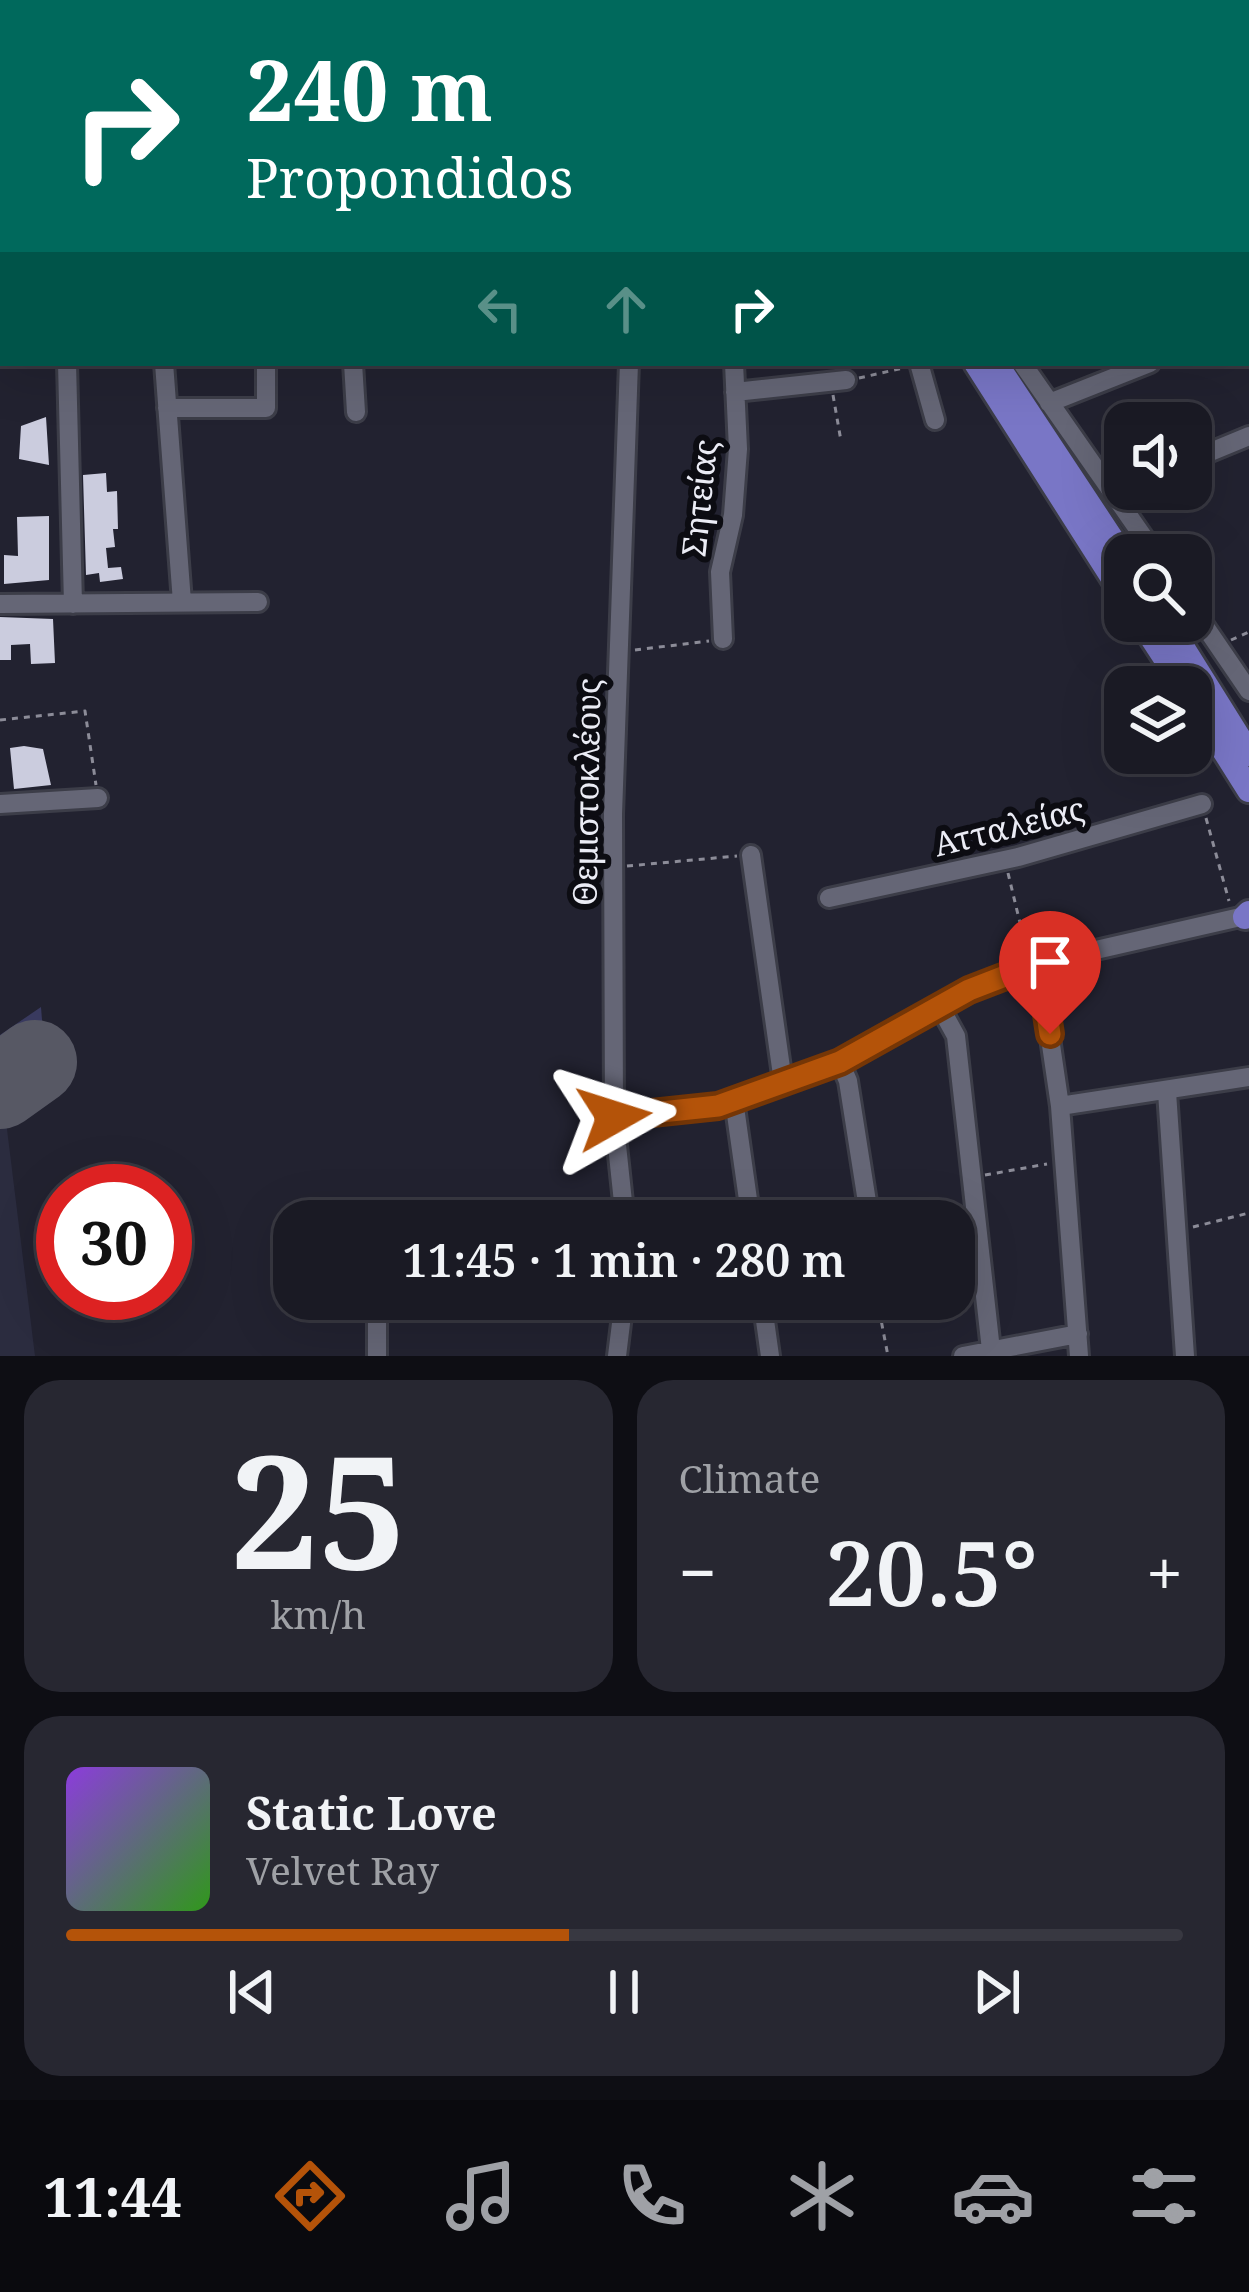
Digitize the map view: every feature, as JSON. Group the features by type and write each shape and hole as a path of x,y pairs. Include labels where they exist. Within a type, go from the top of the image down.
{"main road":[{"path":"978,366 1104,564"},
{"path":"998,366 1109,534"},
{"path":"1179,642 1249,754"},
{"path":"1212,731 1249,790"}],"street":[{"path":"67,366 73,604"},
{"path":"164,366 182,602"},
{"path":"167,408 266,408 266,366"},
{"path":"353,366 356,412"},
{"name":"Θεμιστοκλέους","path":"623,1200 614,1117 614,867 628,366"},
{"name":"Σητείας","path":"723,639 720,572 733,515 734,366"},
{"path":"920,366 934,420"},
{"path":"1024,366 1104,472"},
{"path":"1049,403 1142,366"},
{"path":"735,392 838,381"},
{"path":"1212,451 1249,436"},
{"path":"0,604 258,602"},
{"path":"1212,636 1249,691"},
{"path":"0,805 98,798"},
{"name":"Ατταλείας","path":"829,898 1005,860 1202,804"},
{"path":"751,854 783,1082"},
{"path":"614,1117 734,1100 840,1062 940,1006 1035,964 1245,916"},
{"path":"1035,964 1060,1106 1079,1356"},
{"path":"940,1006 956,1036 991,1350"},
{"path":"840,1062 848,1081 867,1200"},
{"path":"1060,1106 1249,1077"},
{"path":"1167,1091 1185,1356"},
{"path":"734,1100 749,1200"},
{"path":"376,1356 377,1320"},
{"path":"617,1356 621,1320"},
{"path":"765,1320 770,1356"},
{"path":"963,1356 1078,1334"}],"path":[{"path":"841,441 838,381 910,366"},
{"path":"1219,646 1249,632"},
{"path":"619,652 723,639"},
{"path":"0,720 85,711 98,798"},
{"path":"1202,804 1245,916"},
{"path":"614,867 751,854"},
{"path":"1005,860 1035,964"},
{"path":"972,1177 1065,1160"},
{"path":"1179,1230 1249,1213"},
{"path":"881,1320 888,1356"}],"shaded area":[{"path":"41,1007 43,1033 0,1062 0,1035"},
{"path":"5,1113 35,1356 0,1356 0,1116"}],"building":[{"path":"46,417 49,465 19,459 21,426"},
{"path":"106,473 107,492 117,491 118,529 113,529 115,547 106,548 108,568 121,567 123,579 100,582 99,573 86,575 83,475"},
{"path":"49,516 49,580 4,584 4,555 18,556 17,517"},
{"path":"0,617 53,619 55,663 31,664 30,644 11,645 11,660 0,660"},
{"path":"10,748 43,749 51,785 14,789"}],"runway":[{"path":"0,1087 35,1062"}],"route":[{"path":"614,1117 718,1106 840,1062 969,990 1039,963 1050,1034"}]}
